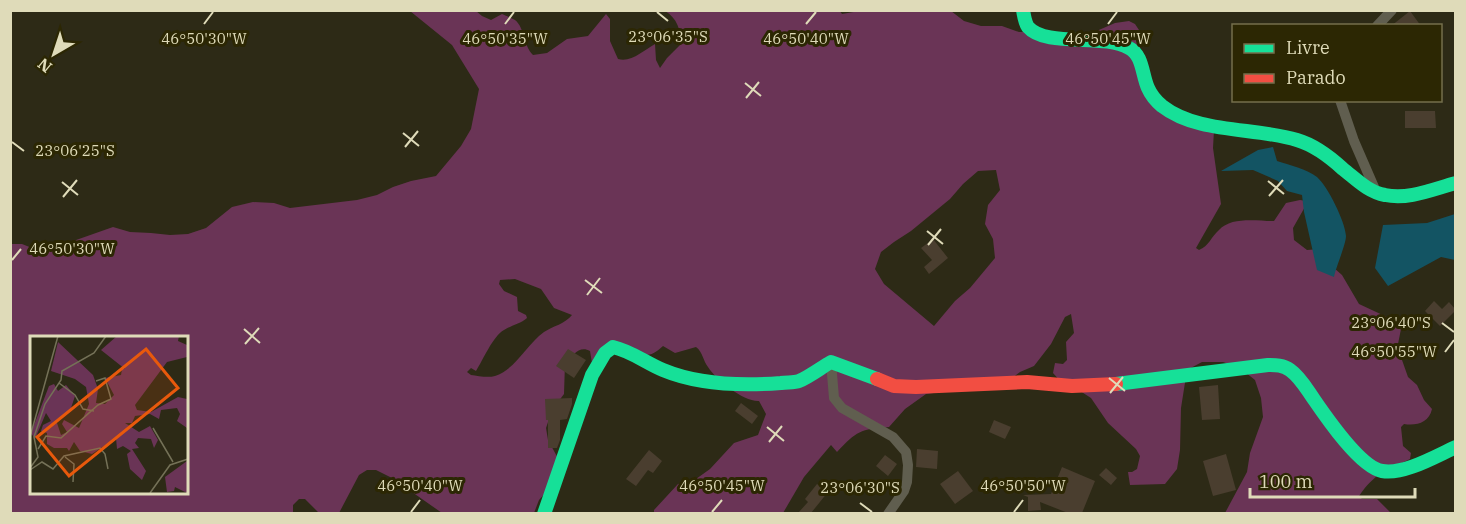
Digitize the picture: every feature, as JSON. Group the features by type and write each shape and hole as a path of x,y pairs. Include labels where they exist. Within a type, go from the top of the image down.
{"street":[{"path":"1023,10 1029,28 1044,36 1100,40 1130,48 1136,54 1151,95 1174,113 1194,121 1299,141 1319,151 1377,194 1414,195 1455,183"},
{"path":"1379,24 1392,10"},
{"path":"1341,102 1354,141 1377,194"},
{"path":"544,513 592,375 609,349 613,347 621,349 662,370 685,378 735,384 799,381 831,362"},
{"path":"831,362 894,386 916,387 1027,382 1072,386 1101,385 1279,365 1289,369 1299,378 1352,449 1374,470 1395,471 1455,447"},
{"path":"831,362 834,399 842,408 893,437 906,452 907,482 888,513"}],"shaded area":[{"path":"839,10 842,14 865,10 951,11 964,21 981,26 1002,26 1019,32 1078,39 1115,23 1129,21 1135,24 1141,33 1140,48 1143,68 1164,103 1214,130 1213,148 1221,204 1196,248 1199,250 1208,244 1219,230 1230,223 1245,220 1274,221 1286,203 1306,201 1293,228 1294,240 1307,250 1320,249 1326,261 1342,275 1359,304 1402,324 1398,344 1408,377 1417,385 1424,400 1432,409 1425,420 1417,424 1404,424 1401,427 1403,446 1411,453 1410,459 1376,477 1359,496 1362,499 1377,499 1391,513 1225,513 1247,472 1250,453 1263,417 1261,398 1255,380 1240,368 1223,362 1202,362 1187,370 1181,408 1177,469 1165,484 1130,485 1128,472 1137,469 1140,456 1136,449 1108,423 1091,398 1062,383 1053,373 1055,363 1063,364 1067,360 1066,342 1074,333 1071,314 1065,317 1051,344 1034,366 1011,379 986,386 926,394 905,409 889,427 860,432 837,452 831,445 804,477 783,513 654,513 654,510 678,484 696,479 710,469 734,443 758,435 766,414 759,401 738,394 717,378 706,365 696,347 675,353 663,346 648,355 623,348 592,363 590,351 583,349 576,352 565,363 564,394 552,410 546,428 548,440 560,462 556,481 539,500 534,513 442,513 392,478 376,470 367,470 359,475 339,513 319,513 305,499 299,499 293,505 293,513 11,514 11,244 22,244 42,252 113,227 130,232 188,234 206,228 232,207 253,202 274,203 290,208 357,200 377,195 411,181 436,176 461,146 471,129 479,89 452,45 410,11 476,11 491,20 502,14 518,23 533,55 547,53 567,39 588,36 606,14 610,19 610,41 618,59 633,58 655,44 656,60 660,68 681,44 678,25 665,11","holes":["996,170 1000,190 988,205 985,224 993,239 995,258 934,326 884,284 875,269 881,252 950,199 978,171","515,279 541,289 554,308 572,315 538,337 515,363 502,373 489,377 471,375 467,372 471,368 476,371 500,333 527,318 518,311 517,297 504,291 499,284 500,280"]}],"water":[{"path":"1273,147 1277,161 1303,169 1317,177 1326,188 1343,222 1346,236 1334,277 1317,270 1302,195 1287,191 1278,181 1253,170 1221,171 1258,150"},
{"path":"1455,214 1455,260 1441,257 1388,286 1375,268 1383,225 1427,223"}],"building":[{"path":"1410,11 1420,24 1394,24"},
{"path":"1405,111 1435,111 1436,128 1405,128"},
{"path":"933,239 948,258 929,274 924,267 932,260 921,248"},
{"path":"1434,301 1442,309 1449,302 1455,309 1440,326 1425,311"},
{"path":"568,349 586,360 574,378 556,366"},
{"path":"1218,385 1220,419 1202,420 1199,387"},
{"path":"572,398 567,419 560,420 560,440 557,448 548,448 545,399"},
{"path":"741,403 758,416 752,424 735,411"},
{"path":"994,420 1011,427 1005,439 989,432"},
{"path":"917,449 938,451 937,469 916,467"},
{"path":"649,450 662,461 653,473 648,470 636,486 626,479"},
{"path":"1226,454 1236,490 1213,496 1203,461"},
{"path":"885,455 897,464 888,476 876,466"},
{"path":"1062,467 1095,481 1082,513 1068,513 1040,502 1041,510 1028,511 1028,497 1023,495 1051,494"},
{"path":"1106,468 1117,478 1111,485 1099,475"},
{"path":"958,471 973,491 955,504 940,484"},
{"path":"817,484 828,492 811,513 798,513 808,502 805,499"}],"traffic: fast":[{"path":"1023,10 1028,27 1036,33 1061,39 1105,41 1134,51 1140,60 1149,91 1162,106 1176,115 1209,126 1281,136 1303,142 1316,148 1368,188 1385,195 1412,195 1456,183"},
{"path":"544,514 592,375 605,353 613,347 677,375 721,383 795,382 831,362 877,379"},
{"path":"1116,384 1268,365 1279,366 1287,368 1297,376 1344,440 1373,467 1382,471 1400,470 1420,464 1456,447"}],"traffic: jam":[{"path":"877,379 894,386 916,387 1027,382 1072,386 1116,384"}]}
